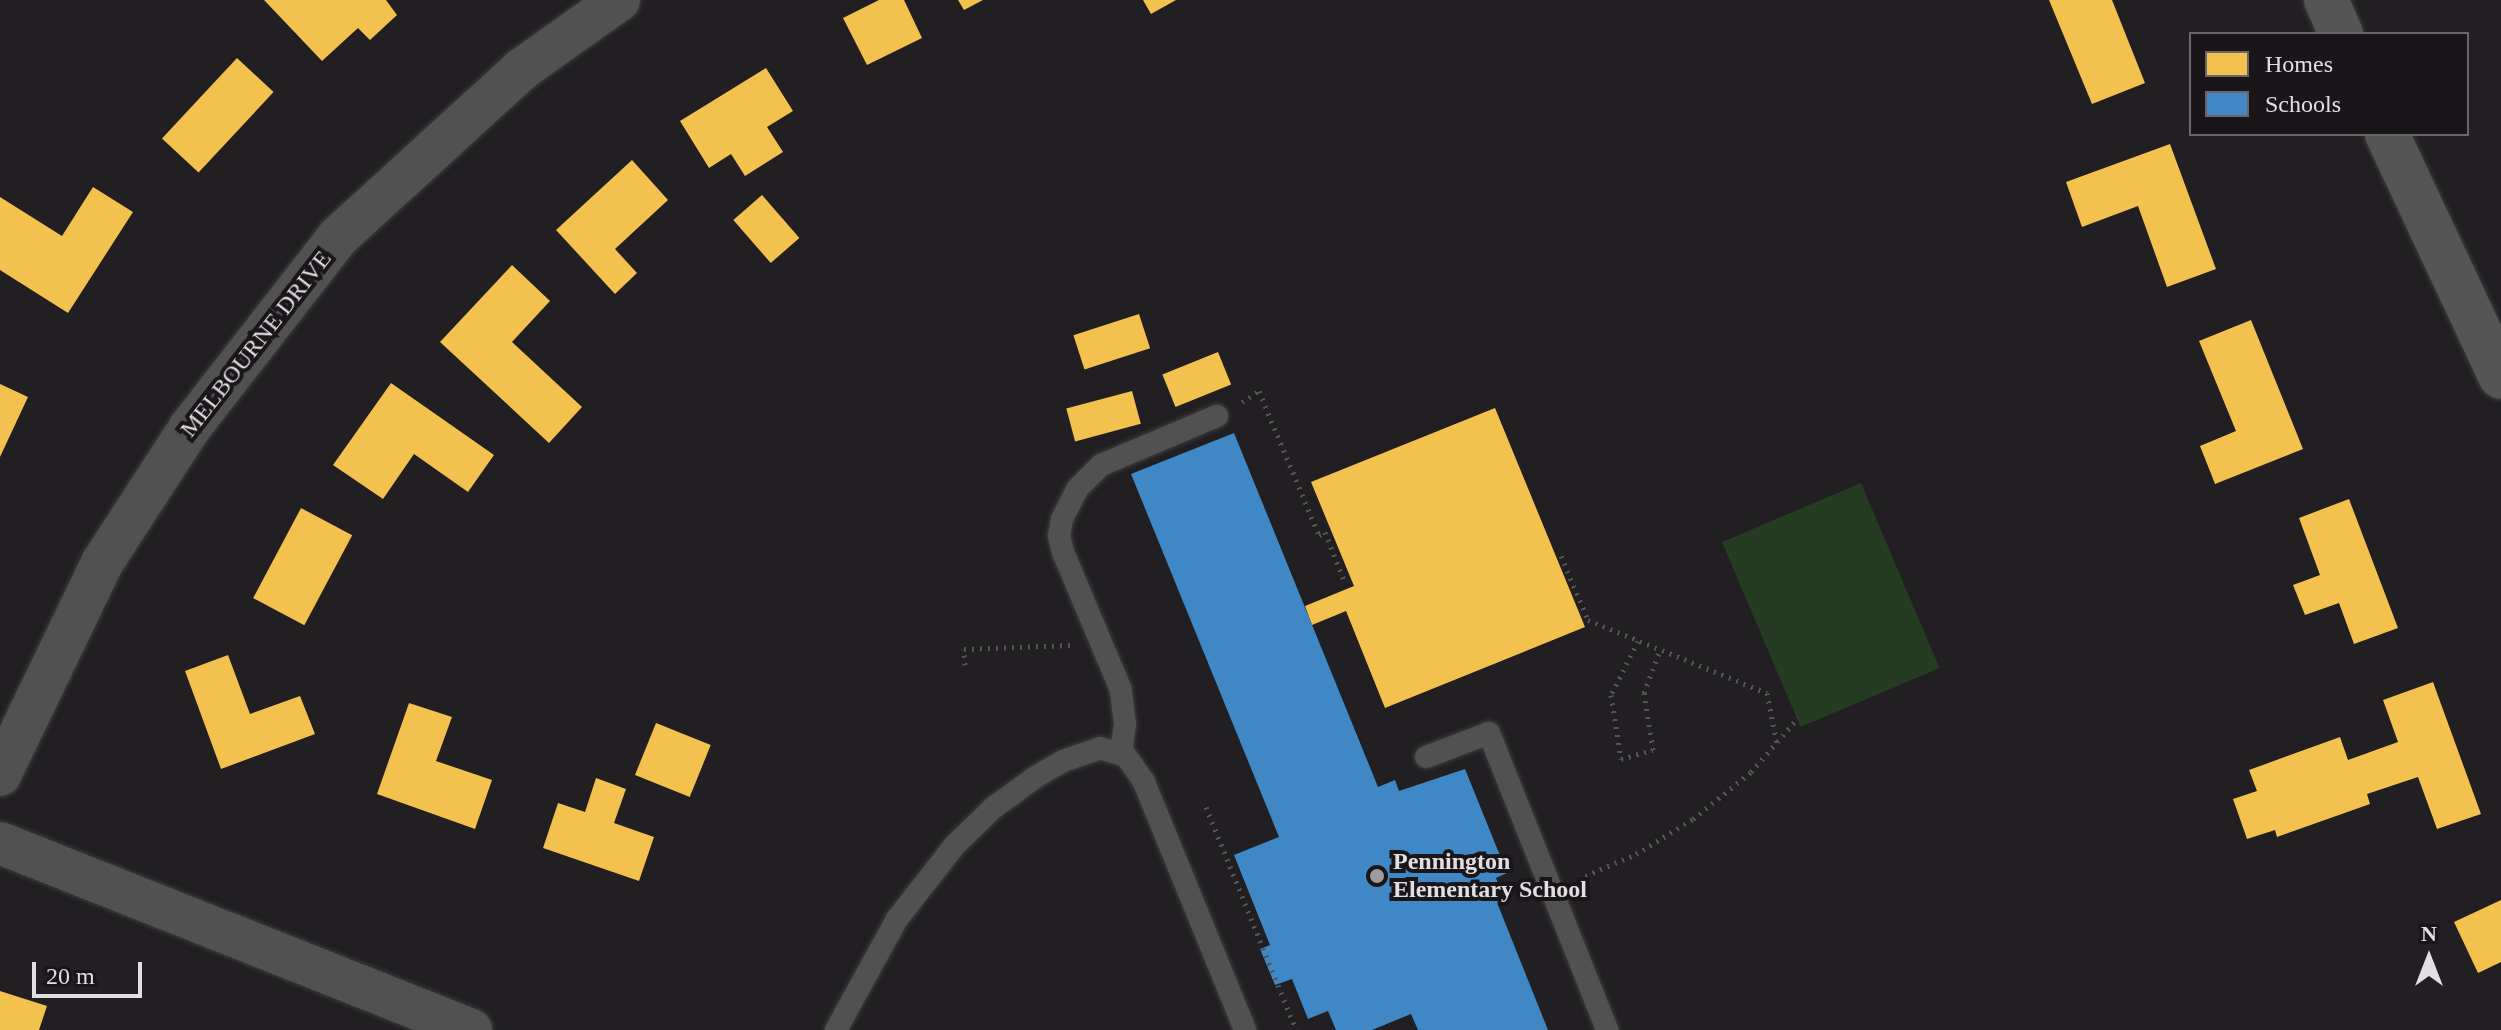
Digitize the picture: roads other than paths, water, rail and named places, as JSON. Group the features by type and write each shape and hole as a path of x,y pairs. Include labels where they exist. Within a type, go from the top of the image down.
{"main road":[{"path":"2326,0 2340,32"},
{"path":"2388,136 2501,377"}],"street":[{"name":"MELBOURNE DRIVE","path":"0,775 102,563 191,426 338,237 522,69 619,0"},
{"path":"0,843 471,1030"}],"lane":[{"path":"1121,753 1124,707 1059,536 1068,503 1087,476 1101,465 1217,416"},
{"path":"1426,757 1489,733 1607,1030"},
{"path":"836,1030 897,919 922,884 993,808 1037,776 1073,757 1100,748 1121,753 1134,764 1144,782 1245,1030"}],"place":[{"name":"Pennington Elementary School","path":"1377,876"}]}
